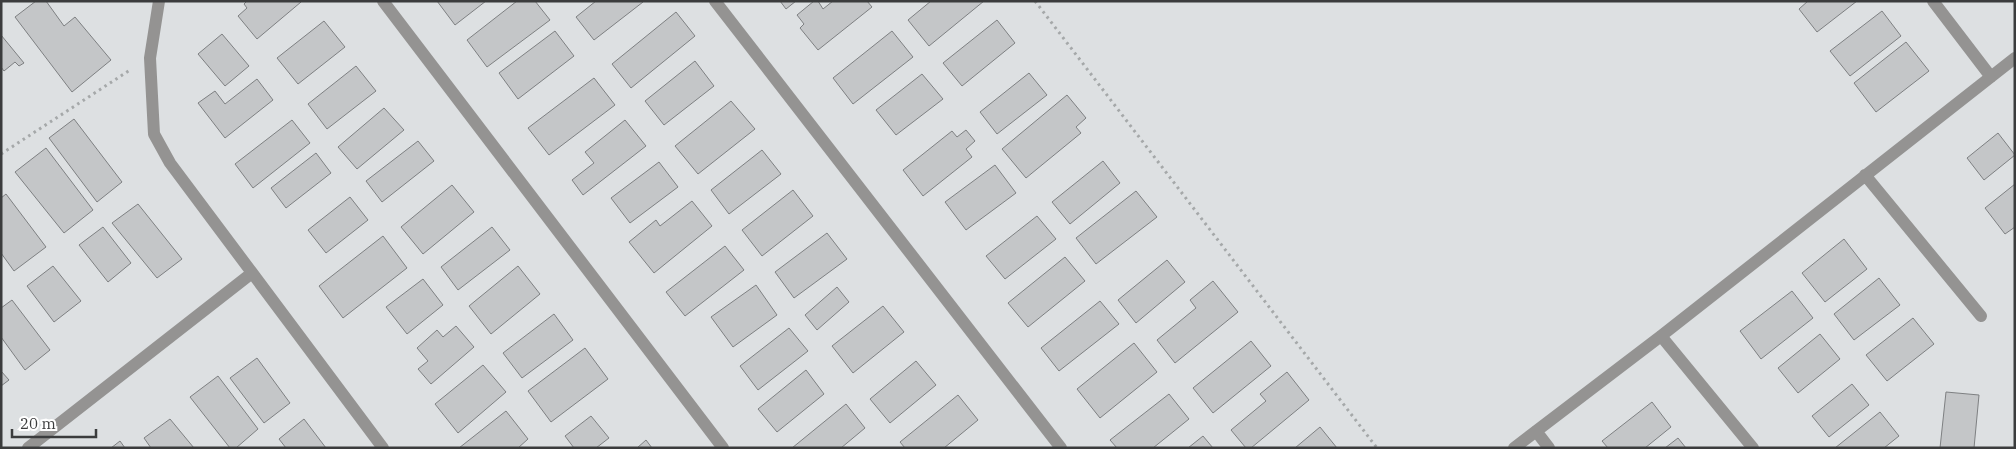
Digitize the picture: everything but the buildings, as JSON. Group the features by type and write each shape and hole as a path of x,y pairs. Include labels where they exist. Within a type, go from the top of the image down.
{"street":[{"path":"159,1 150,58 154,134 170,163 383,448"},
{"path":"383,1 723,448"},
{"path":"715,1 1061,448"},
{"path":"1933,1 1991,76"},
{"path":"1514,448 1661,336 2015,58"},
{"path":"1865,175 1981,316"},
{"path":"28,448 252,272"},
{"path":"1661,336 1753,448"},
{"path":"1536,431 1549,448"}],"path":[{"path":"1035,1 1377,448"},
{"path":"1,154 150,58"}]}
